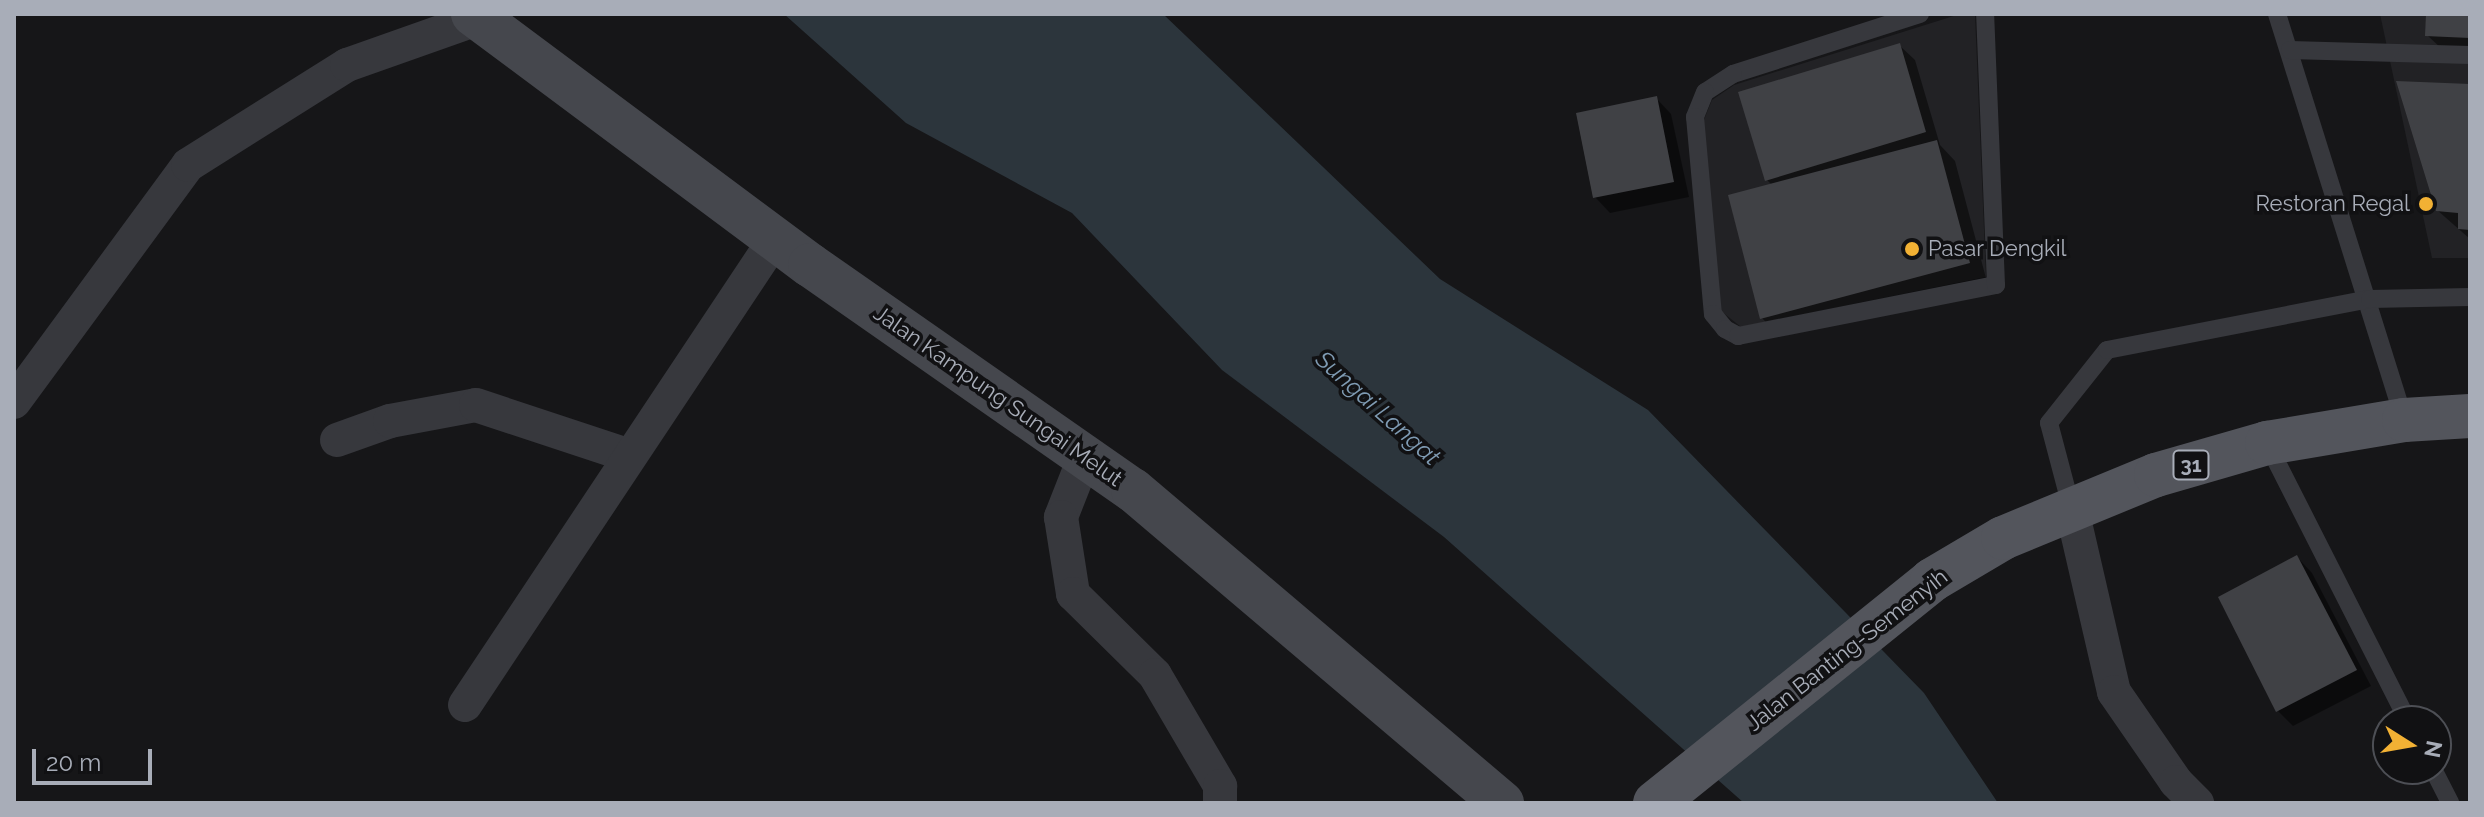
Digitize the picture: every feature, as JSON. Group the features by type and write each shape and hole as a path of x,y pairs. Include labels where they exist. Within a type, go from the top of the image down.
{"main road":[{"name":"Jalan Kampung Sungai Melut","path":"475,16 775,239 1133,490 1502,803"},
{"name":"Jalan Banting-Semenyih","path":"1655,803 1932,580 2003,538 2156,475 2267,443 2404,420 2470,416"}],"street":[{"path":"14,402 188,165 347,65 475,16"},
{"path":"465,705 775,239"},
{"path":"337,440 390,421 476,405 630,456"},
{"path":"1085,456 1061,517 1073,594 1155,675 1220,786 1220,803"},
{"path":"2072,510 2114,692 2176,782 2197,803"}],"lane":[{"path":"1920,14 1733,74 1705,92 1695,117 1713,314 1725,329 1738,336 1996,285 1985,14"},
{"path":"2277,14 2370,299 2404,420"},
{"path":"2290,50 2470,55"},
{"path":"2072,510 2049,423 2107,350 2370,299 2470,297"},
{"path":"2267,443 2400,705"},
{"path":"2441,785 2450,803"}],"shaded area":[{"path":"1960,14 1975,14 1986,277 1741,327 1721,311 1703,122 1712,100 1734,85"},
{"path":"2380,14 2470,14 2470,258 2432,258"}],"water":[{"name":"Sungai Langat","path":"784,14 1163,14 1440,279 1648,410 1924,693 1998,803 1744,803 1444,537 1222,370 1072,213 906,123"}],"building":[{"path":"2426,14 2470,14 2470,38 2425,36"},
{"path":"1900,43 1926,132 1765,181 1738,92"},
{"path":"2396,81 2470,84 2470,230 2458,229 2458,213 2436,211"},
{"path":"1657,96 1674,182 1593,198 1576,113"},
{"path":"1937,140 1970,263 1760,319 1728,195"},
{"path":"2297,555 2357,670 2276,712 2218,597"}],"place":[{"name":"Restoran Regal","path":"2426,204"},
{"name":"Pasar Dengkil","path":"1912,249"}]}
